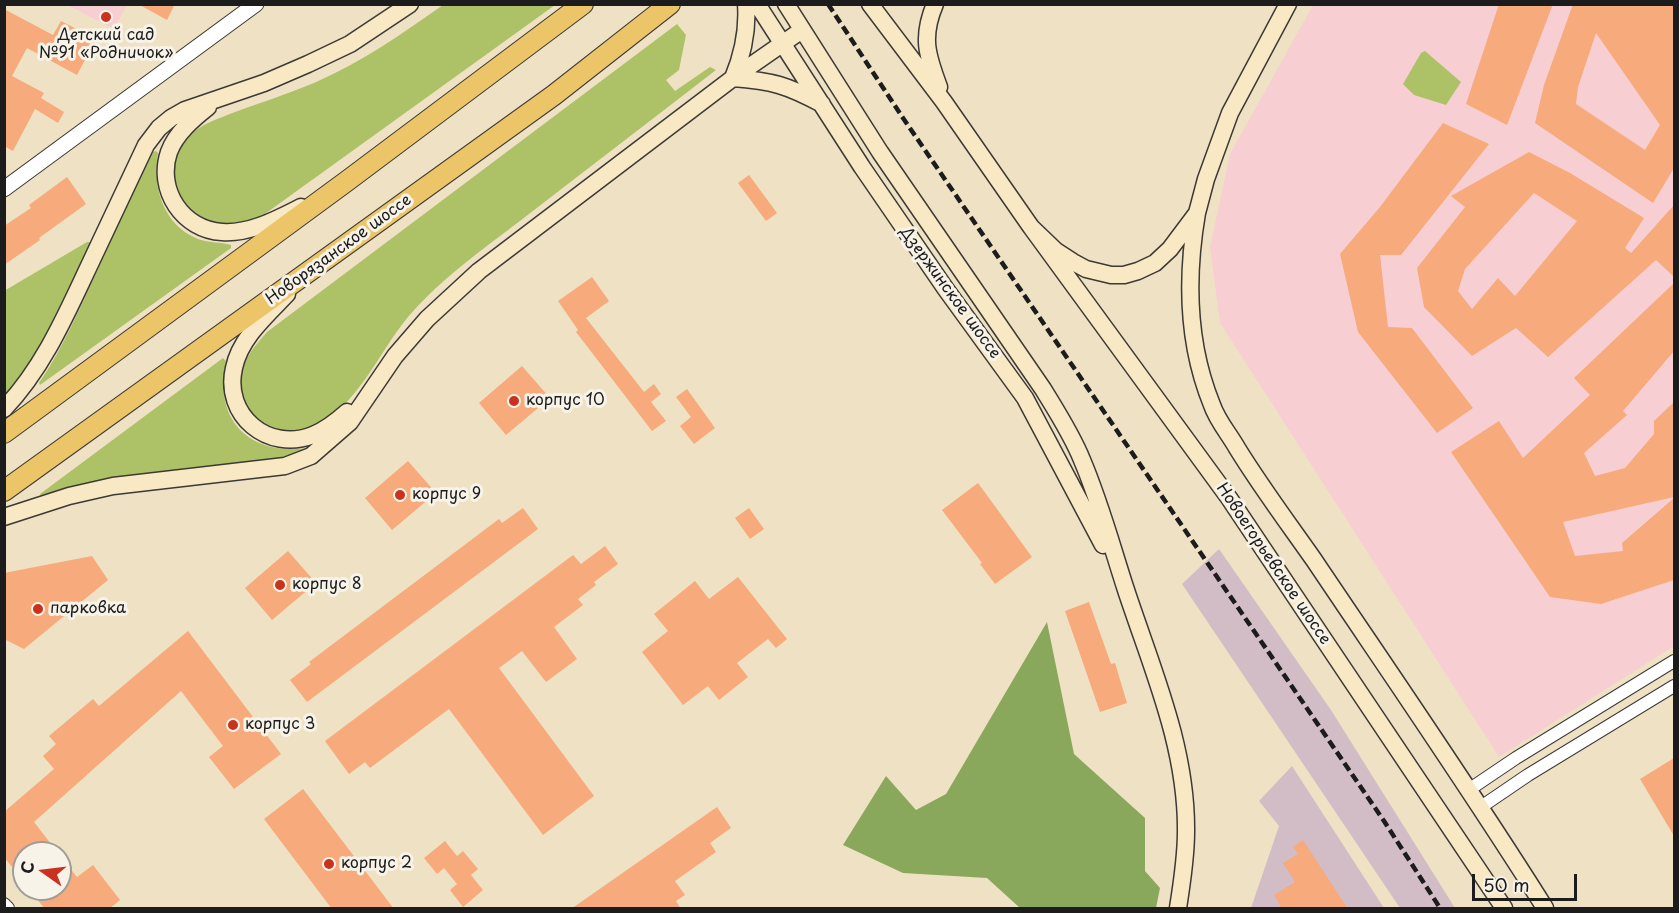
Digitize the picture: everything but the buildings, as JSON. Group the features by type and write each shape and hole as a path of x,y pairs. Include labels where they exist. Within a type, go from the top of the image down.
{"highway":[{"path":"4,433 347,182 583,4"},
{"name":"Новорязанское шоссе","path":"4,491 554,95 670,4"}],"main road":[{"path":"4,409 22,390 42,362 63,323 147,145 159,128 186,110 264,83 350,44 410,4"},
{"path":"733,78 743,48 747,18 746,4"},
{"name":"Дзержинское шоссе","path":"758,4 862,167 1024,398 1086,511 1126,592"},
{"name":"Дзержинское шоссе","path":"786,4 880,152 1018,352 1065,426 1082,460 1126,592 1151,656 1171,725 1183,782 1186,831 1178,909"},
{"path":"870,4 944,102 1031,227 1056,251 1073,262 1099,273 1124,275 1155,263 1170,249 1197,213"},
{"path":"935,4 926,32 927,48 944,102"},
{"name":"Новоегорьевское шоссе","path":"1288,4 1230,113 1206,179 1197,213 1191,245 1190,279 1191,318 1197,357 1212,407 1261,486 1470,789 1545,909"},
{"path":"4,517 69,496 113,486 285,466 312,456 350,422 395,356 427,319 479,271 733,78 802,30"},
{"path":"733,78 779,83 823,104"},
{"path":"218,99 190,121 178,136 169,152 166,167 170,196 177,209 195,225 208,231 223,233 256,227 347,182"},
{"name":"Новоегорьевское шоссе","path":"1031,227 1230,498 1504,909"},
{"path":"306,273 258,325 242,346 234,367 232,384 234,400 241,415 251,425 277,438 292,439 312,436 336,422 373,390"},
{"path":"1001,364 1008,369 1018,367 1020,360 1018,352"}],"street":[{"path":"4,189 256,4"},
{"path":"1470,789 1516,758 1674,661"},
{"path":"1481,807 1528,775 1674,686"},
{"path":"4,904 8,909"}],"shaded area":[{"name":"Детский сад №91 «Родничок»","path":"67,5 127,5 114,29"},
{"path":"1313,5 1674,5 1674,646 1499,757 1220,323 1210,247 1230,154"},
{"path":"1219,549 1331,710 1455,908 1400,908 1182,584"},
{"path":"1292,766 1384,908 1251,908 1279,826 1259,801"}],"green space":[{"path":"443,5 555,5 262,216 241,224 219,226 205,223 193,216 178,195 174,169 182,144 191,134 208,123 331,75 412,27"},
{"path":"677,24 686,35 679,70 666,80 675,91 710,67 716,70 482,250 435,289 408,317 352,396 324,421 307,429 294,432 281,431 269,427 249,411 240,387 241,374 248,357 267,332"},
{"path":"1425,51 1461,82 1446,105 1414,95 1403,84 1421,53"},
{"path":"153,152 158,153 159,191 168,215 186,233 198,239 231,245 231,248 40,385 39,383 70,329"},
{"path":"87,242 91,245 35,359 4,398 4,291"},
{"path":"223,358 226,361 223,382 225,401 231,417 240,430 253,440 268,446 310,449 286,458 110,479 41,496 40,494"},
{"path":"1047,622 1074,754 1145,818 1145,871 1160,888 1156,908 1020,908 987,878 903,873 843,845 886,776 916,810 946,794"}],"railway":[{"path":"828,4 903,118 1384,821 1440,908"}],"place":[{"name":"Детский сад №91 «Родничок»","path":"106,17"},
{"name":"корпус 10","path":"514,401"},
{"name":"корпус 9","path":"400,495"},
{"name":"корпус 8","path":"280,585"},
{"name":"парковка","path":"38,609"},
{"name":"корпус 3","path":"233,725"},
{"name":"корпус 2","path":"329,864"}]}
